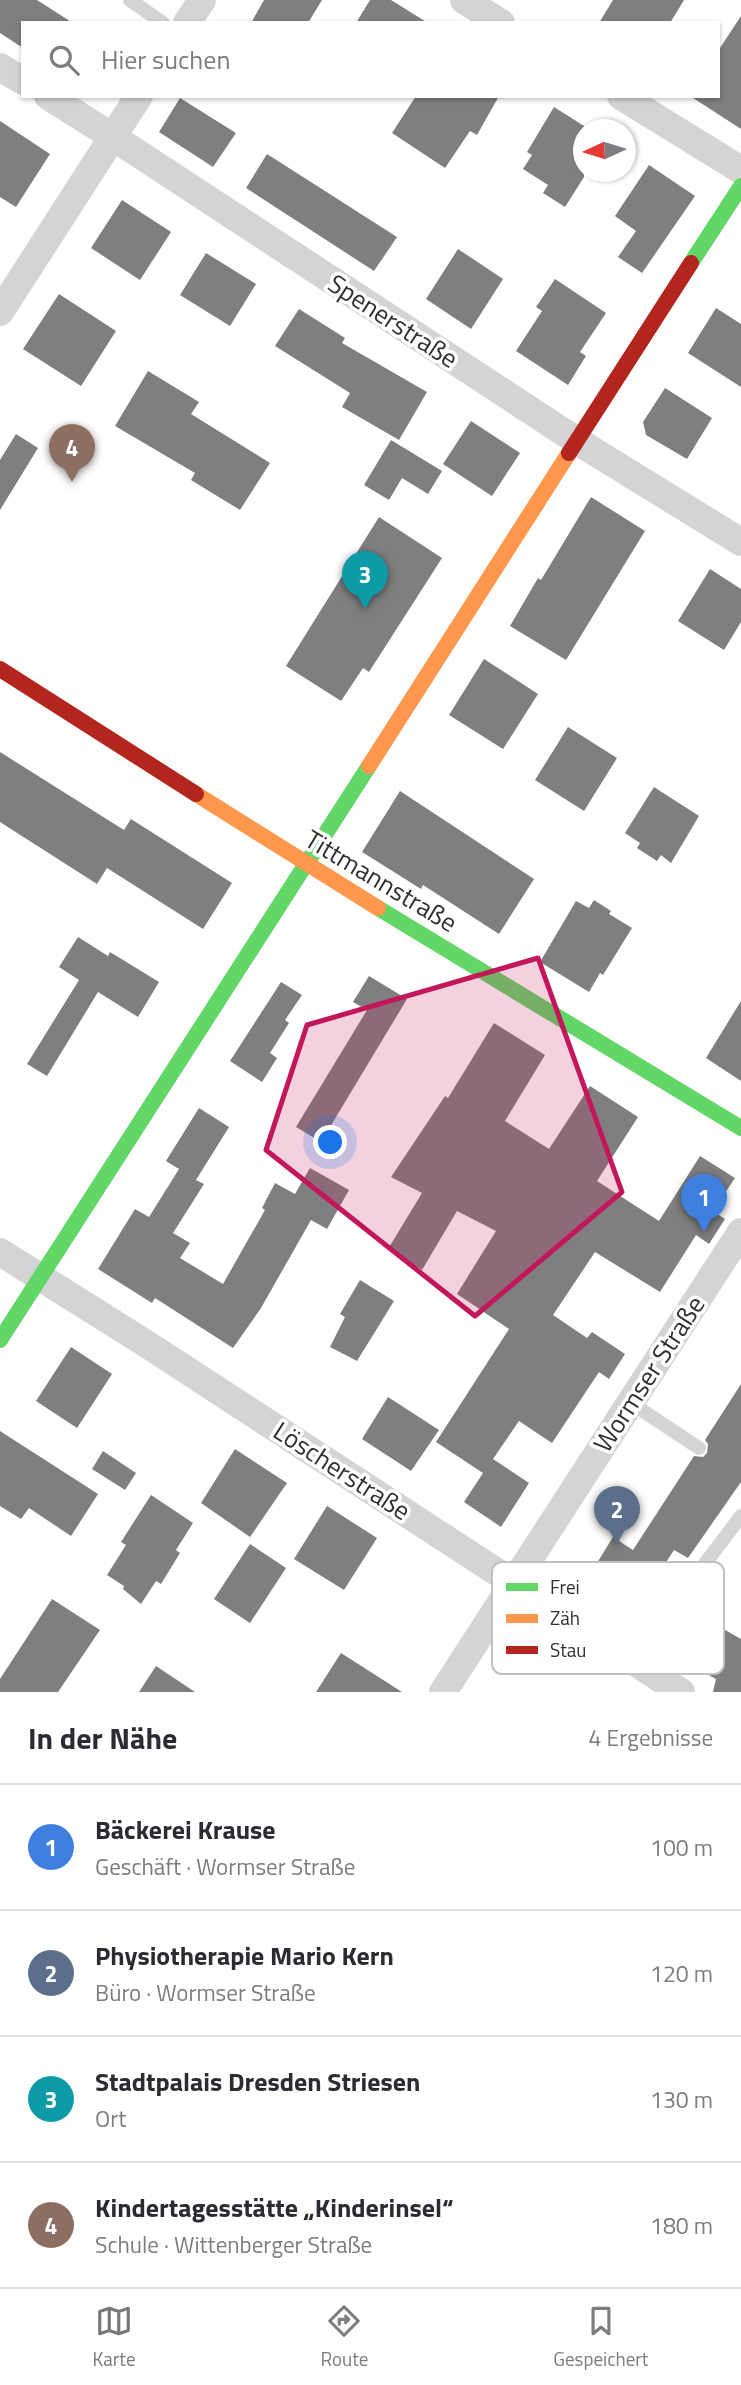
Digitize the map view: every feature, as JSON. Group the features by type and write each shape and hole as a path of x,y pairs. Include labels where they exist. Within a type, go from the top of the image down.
{"street":[{"path":"188,21 202,0"},
{"path":"464,0 498,21"},
{"path":"0,67 21,80"},
{"name":"Spenerstraße","path":"51,98 577,442 741,542"},
{"path":"0,312 138,98"},
{"path":"624,98 741,170"},
{"path":"0,1340 741,186"},
{"name":"Tittmannstraße","path":"0,669 306,864 741,1128"},
{"name":"Wormser Straße","path":"528,1562 741,1232"},
{"name":"Löscherstraße","path":"0,1252 157,1350 492,1569"},
{"name":"Wormser Straße","path":"443,1692 492,1617"},
{"name":"Löscherstraße","path":"663,1674 681,1692"}],"lane":[{"path":"130,0 160,21"},
{"path":"631,1403 699,1448"},
{"path":"706,1562 741,1516"}],"highlighted area":[{"path":"538,958 622,1192 475,1316 266,1150 307,1025"}],"building":[{"path":"0,0 37,0 70,21 21,21 21,47 0,33"},
{"path":"264,0 322,0 309,21 252,21"},
{"path":"370,0 391,0 425,21 357,21"},
{"path":"613,0 684,0 671,21 600,21"},
{"path":"741,16 741,129 693,98 720,98 720,48"},
{"path":"180,98 236,133 213,167 159,132"},
{"path":"415,98 498,98 477,135 470,131 445,168 392,133"},
{"path":"554,107 573,119 573,182 581,182 565,207 543,193 548,185 523,169 532,155 527,152"},
{"path":"0,121 50,154 16,207 0,197"},
{"path":"267,154 397,237 374,271 246,188"},
{"path":"649,165 695,196 642,273 618,257 636,231 615,216"},
{"path":"122,200 171,232 140,280 91,248"},
{"path":"458,249 503,279 471,329 426,299"},
{"path":"206,253 256,284 230,326 180,295"},
{"path":"555,279 606,313 580,352 586,356 568,385 516,351 542,311 536,307"},
{"path":"59,294 116,331 81,386 23,349"},
{"path":"716,308 741,324 741,387 688,353"},
{"path":"299,309 345,338 342,343 427,392 399,440 342,407 350,393 275,346"},
{"path":"148,371 199,402 191,414 270,463 240,510 191,480 195,473 115,426"},
{"path":"665,388 712,418 687,459 646,435 643,422"},
{"path":"471,421 520,453 492,496 443,464"},
{"path":"16,434 38,448 0,510 0,460"},
{"path":"391,440 442,471 428,494 402,478 389,500 364,485"},
{"path":"591,497 645,531 566,660 510,626"},
{"path":"379,517 442,558 369,672 363,668 341,701 286,666"},
{"path":"710,569 741,589 741,622 724,650 678,621"},
{"path":"484,659 538,694 503,749 449,715"},
{"path":"568,727 617,758 584,811 535,780"},
{"path":"0,752 124,830 131,819 232,883 203,929 107,868 97,884 0,822"},
{"path":"654,787 699,816 671,863 661,855 657,861 637,848 640,843 625,833"},
{"path":"400,791 534,879 499,934 423,885 421,889 362,852"},
{"path":"594,900 611,911 609,914 632,928 603,975 600,973 589,992 540,962 576,901 589,908"},
{"path":"78,937 108,956 110,952 159,982 138,1017 98,992 47,1076 27,1064 79,980 59,967"},
{"path":"369,976 407,999 321,1142 296,1127 367,1010 353,1002"},
{"path":"281,982 302,995 285,1020 289,1023 270,1053 277,1058 262,1082 230,1061"},
{"path":"741,1001 741,1081 706,1058"},
{"path":"494,1023 545,1055 505,1121 549,1149 590,1086 638,1117 597,1181 659,1221 700,1156 735,1178 713,1211 725,1219 709,1244 696,1235 660,1292 595,1252 553,1315 587,1338 592,1332 625,1354 609,1379 599,1372 552,1443 519,1421 493,1459 529,1483 501,1527 464,1502 483,1473 436,1442 509,1329 457,1294 496,1231 457,1211 422,1270 388,1249 422,1193 391,1177 445,1096 448,1098"},
{"path":"199,1108 229,1127 196,1180 204,1184 173,1233 190,1243 180,1258 223,1284 265,1210 262,1208 275,1183 295,1194 310,1168 349,1190 327,1229 311,1220 261,1308 233,1348 155,1298 152,1303 98,1269 135,1209 149,1217 179,1169 166,1161"},
{"path":"360,1280 394,1301 357,1361 330,1347 345,1317 340,1314"},
{"path":"71,1347 112,1374 77,1428 36,1401"},
{"path":"741,1384 741,1482 688,1558 674,1550 666,1562 598,1562 613,1537 633,1550 694,1456 703,1457 707,1453 708,1444 705,1440"},
{"path":"388,1397 439,1430 411,1471 362,1439"},
{"path":"0,1431 98,1494 71,1536 29,1508 21,1519 0,1506"},
{"path":"235,1449 287,1483 250,1537 201,1503"},
{"path":"103,1451 136,1473 125,1490 92,1469"},
{"path":"151,1495 193,1523 176,1550 180,1553 161,1584 156,1581 141,1604 123,1589 124,1586 107,1575 126,1545 121,1542"},
{"path":"327,1506 377,1538 344,1590 294,1559"},
{"path":"250,1544 286,1568 250,1623 214,1599"},
{"path":"52,1599 100,1630 58,1692 0,1692 0,1679"},
{"path":"724,1629 741,1639 741,1692 713,1692 716,1679 707,1674 724,1674"},
{"path":"341,1653 402,1692 316,1692"},
{"path":"156,1666 195,1692 139,1692"}],"traffic: fast":[{"path":"691,263 741,186"},
{"path":"0,1340 369,766"},
{"path":"378,908 741,1128"}],"traffic: slow":[{"path":"369,766 569,453"},
{"path":"196,794 378,908"}],"traffic: jam":[{"path":"569,453 691,263"},
{"path":"0,669 196,794"}],"place":[{"name":"Kindertagesstätte „Kinderinsel“","path":"72,482"},
{"name":"Stadtpalais Dresden Striesen","path":"365,609"},
{"name":"Bäckerei Krause","path":"704,1232"},
{"name":"Physiotherapie Mario Kern","path":"617,1544"}]}
